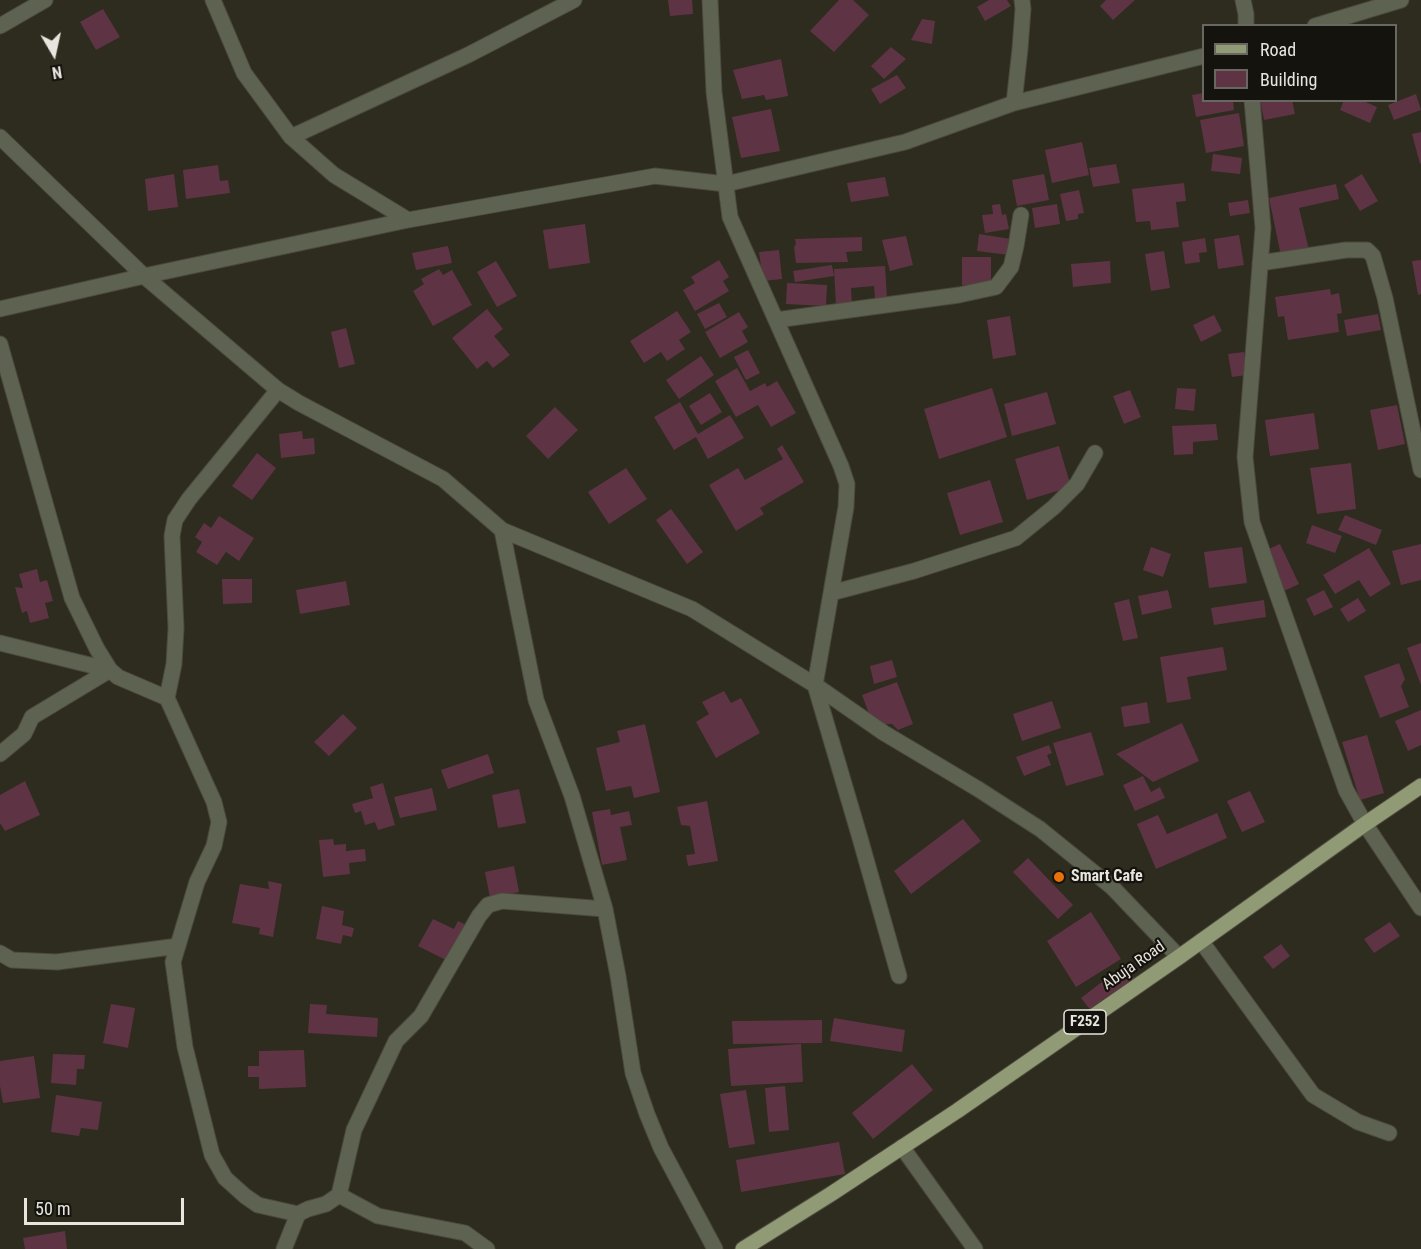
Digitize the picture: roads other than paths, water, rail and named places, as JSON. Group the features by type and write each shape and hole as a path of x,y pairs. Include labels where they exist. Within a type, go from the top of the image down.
{"main road":[{"name":"Abuja Road","path":"748,1248 957,1111 1421,786"}],"street":[{"path":"0,26 45,0"},
{"path":"213,0 244,73 291,137 334,175 408,220"},
{"path":"291,137 468,55 574,0"},
{"path":"710,0 714,92 730,217 848,484 815,685 899,976"},
{"path":"1014,103 1020,49 1022,0"},
{"path":"1243,0 1246,24"},
{"path":"1322,24 1401,0"},
{"path":"0,309 408,220 655,176 726,184 905,142 1014,103 1202,56"},
{"path":"1252,102 1263,228 1245,457 1252,522 1346,790 1365,824 1421,908"},
{"path":"0,137 144,276 278,390 443,479 502,530 692,609 815,685 884,733 1040,829 1113,888 1179,957"},
{"path":"776,320 959,295 996,287 1011,267 1021,214"},
{"path":"1260,263 1346,250 1367,250 1373,256 1385,298 1421,470"},
{"path":"0,344 72,598 110,670 118,677 168,698"},
{"path":"278,390 189,499 175,520 172,536 176,628 174,664 168,698 214,802 219,822 214,846 197,882 173,962 185,1047 212,1155 225,1178 258,1205 298,1214 326,1204 339,1195 354,1130 396,1041 421,1016 479,916 488,905 502,901 605,909"},
{"path":"831,593 914,571 1016,538 1054,507 1077,484 1095,453"},
{"path":"502,530 536,700 572,796 605,909 633,1073 646,1114 661,1148 715,1249"},
{"path":"0,643 110,670"},
{"path":"0,754 24,734 32,717 110,670"},
{"path":"1201,941 1313,1095 1358,1122 1389,1133"},
{"path":"0,953 12,960 57,962 178,946"},
{"path":"902,1148 975,1249"},
{"path":"339,1195 378,1216 465,1233 487,1249"},
{"path":"284,1249 298,1214"}],"place":[{"name":"Smart Cafe","path":"1059,877"}]}
